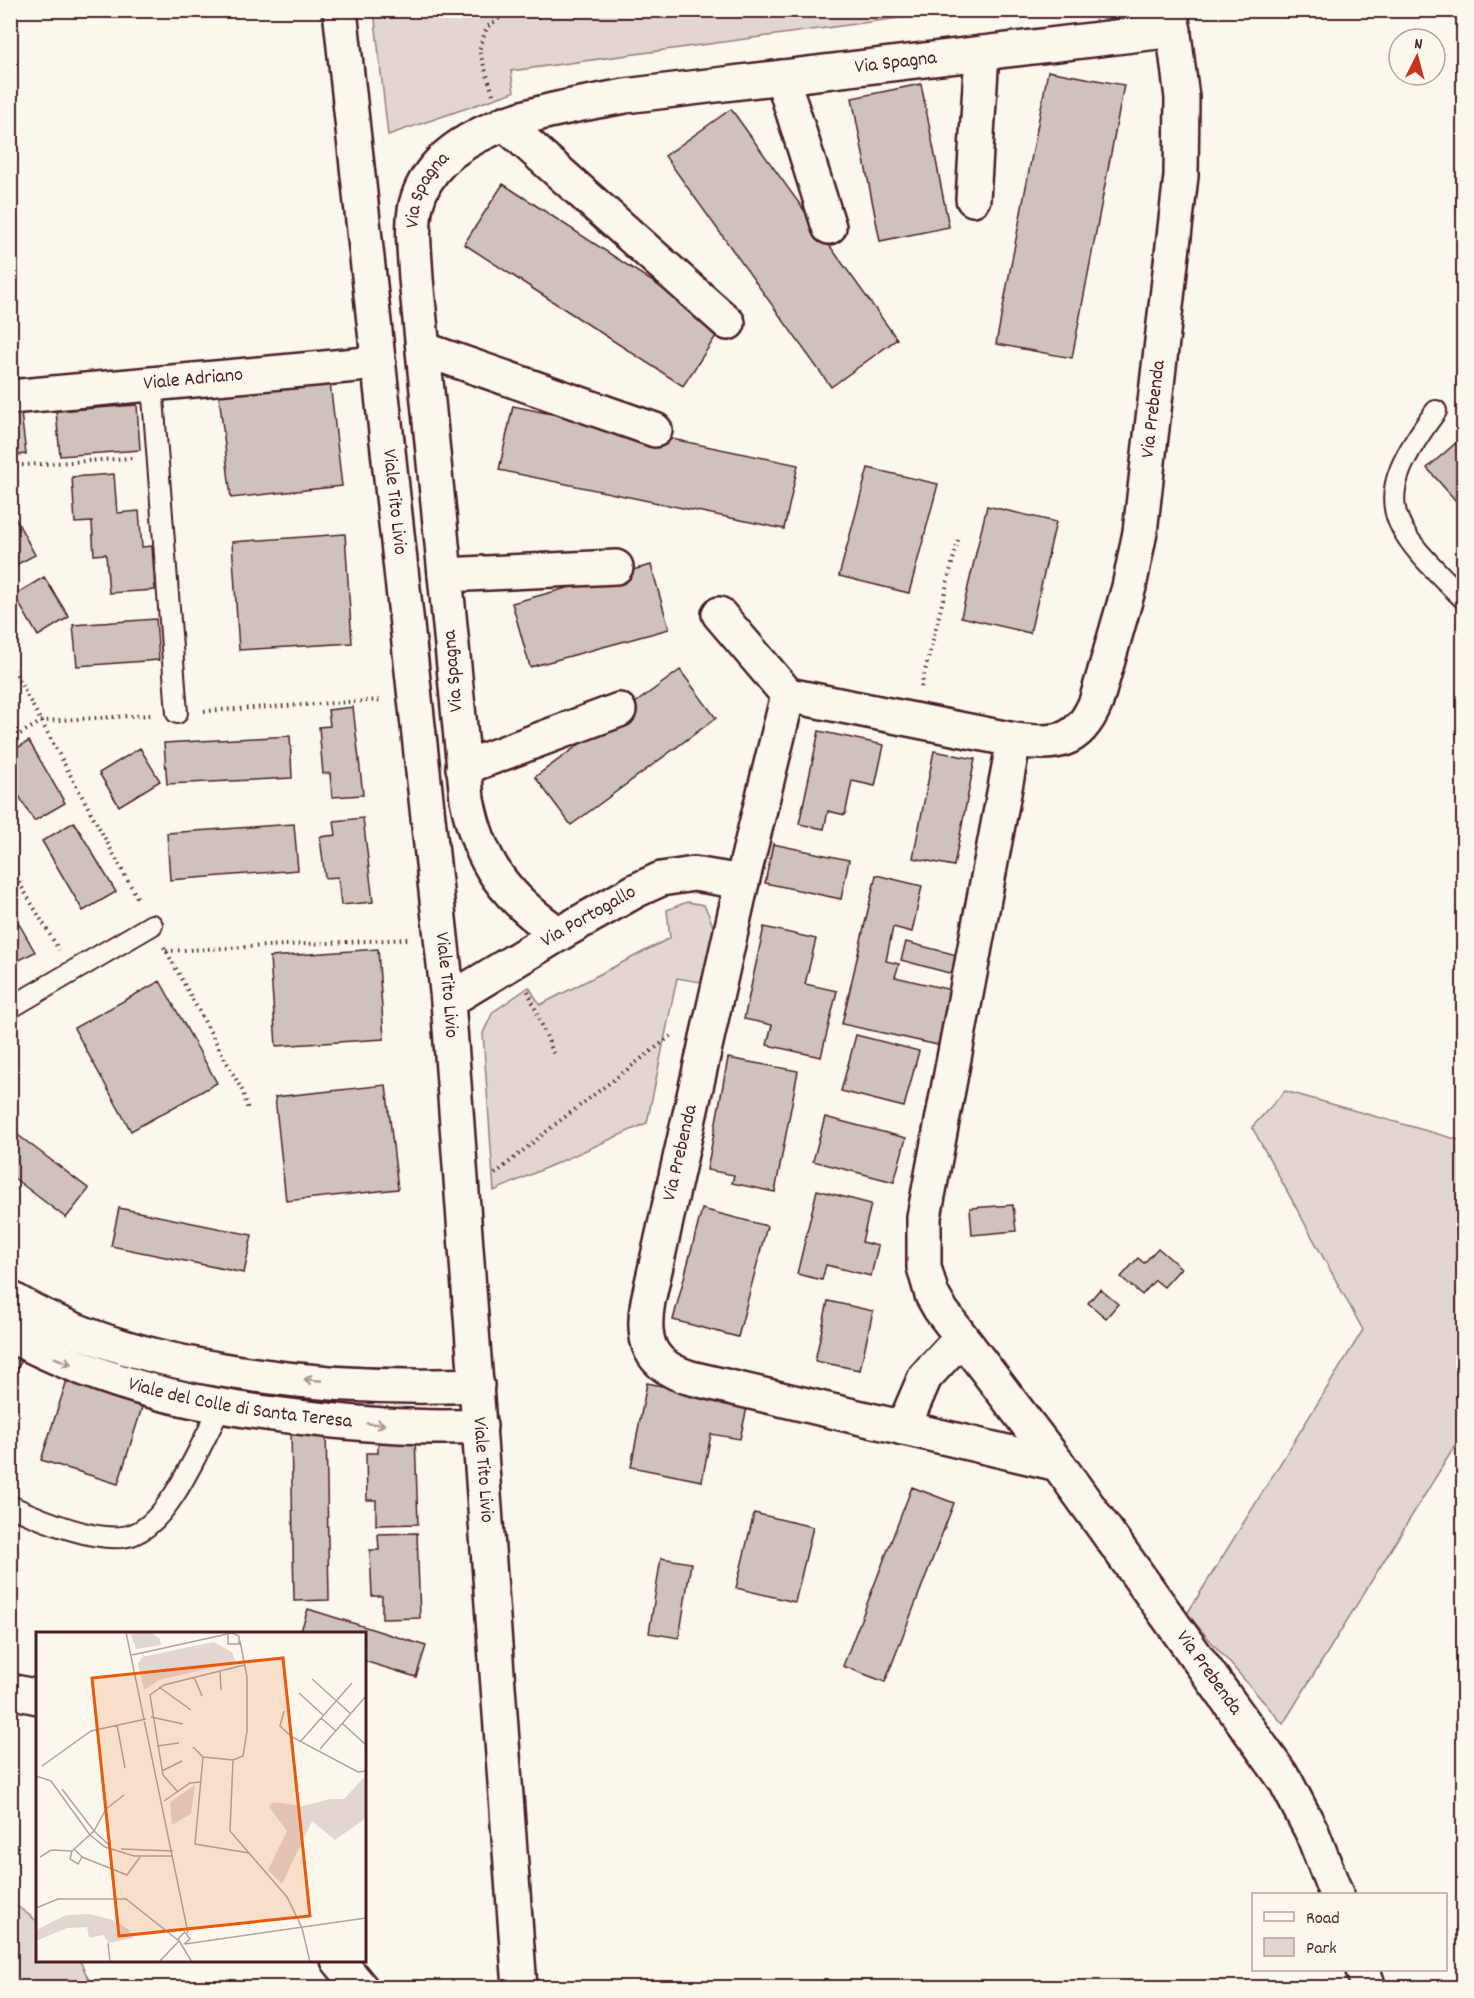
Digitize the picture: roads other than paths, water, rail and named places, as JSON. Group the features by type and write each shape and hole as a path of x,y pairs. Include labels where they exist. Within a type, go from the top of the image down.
{"street":[{"name":"Viale Tito Livio","path":"340,10 448,1000 480,1426 514,1979"},
{"name":"Via Spagna","path":"559,934 524,908 492,871 474,830 463,768 414,243 417,203 426,182 451,154 504,123 625,96 982,53 1173,20"},
{"name":"Via Prebenda","path":"1058,1464 684,1376 665,1368 650,1350 645,1329 648,1300 714,1003 788,695 1014,740 1044,743 1072,736 1088,719 1100,691 1137,555 1180,176 1182,98 1173,20"},
{"path":"973,199 982,53"},
{"path":"782,77 829,227"},
{"path":"504,123 728,323"},
{"path":"423,349 655,430"},
{"name":"Viale Adriano","path":"10,397 378,363"},
{"path":"445,575 616,567"},
{"path":"719,614 788,695"},
{"path":"463,768 619,710"},
{"name":"Via Prebenda","path":"1014,740 922,1234 924,1267 932,1295 960,1339 1058,1464 1285,1780 1312,1832 1336,1893"},
{"name":"Via Portogallo","path":"448,1000 559,934 661,879 694,874 742,882"},
{"name":"Viale del Colle di Santa Teresa","path":"10,1298 51,1320 91,1336 201,1365 283,1377 380,1385 477,1385"},
{"name":"Viale del Colle di Santa Teresa","path":"10,1335 56,1358 101,1376 178,1399 221,1407 352,1423 428,1427 480,1426"},
{"path":"903,1428 925,1377 960,1339"},
{"path":"10,1691 36,1697"},
{"path":"340,1962 361,1988"},
{"path":"1363,1971 1369,1988"}],"lane":[{"path":"152,384 177,713"},
{"path":"1436,411 1420,434 1399,474 1393,495 1393,508 1395,518 1405,536 1464,599"},
{"path":"10,1008 152,925"},
{"path":"10,1506 94,1535 110,1537 134,1534 148,1525 171,1498 221,1407"}]}
